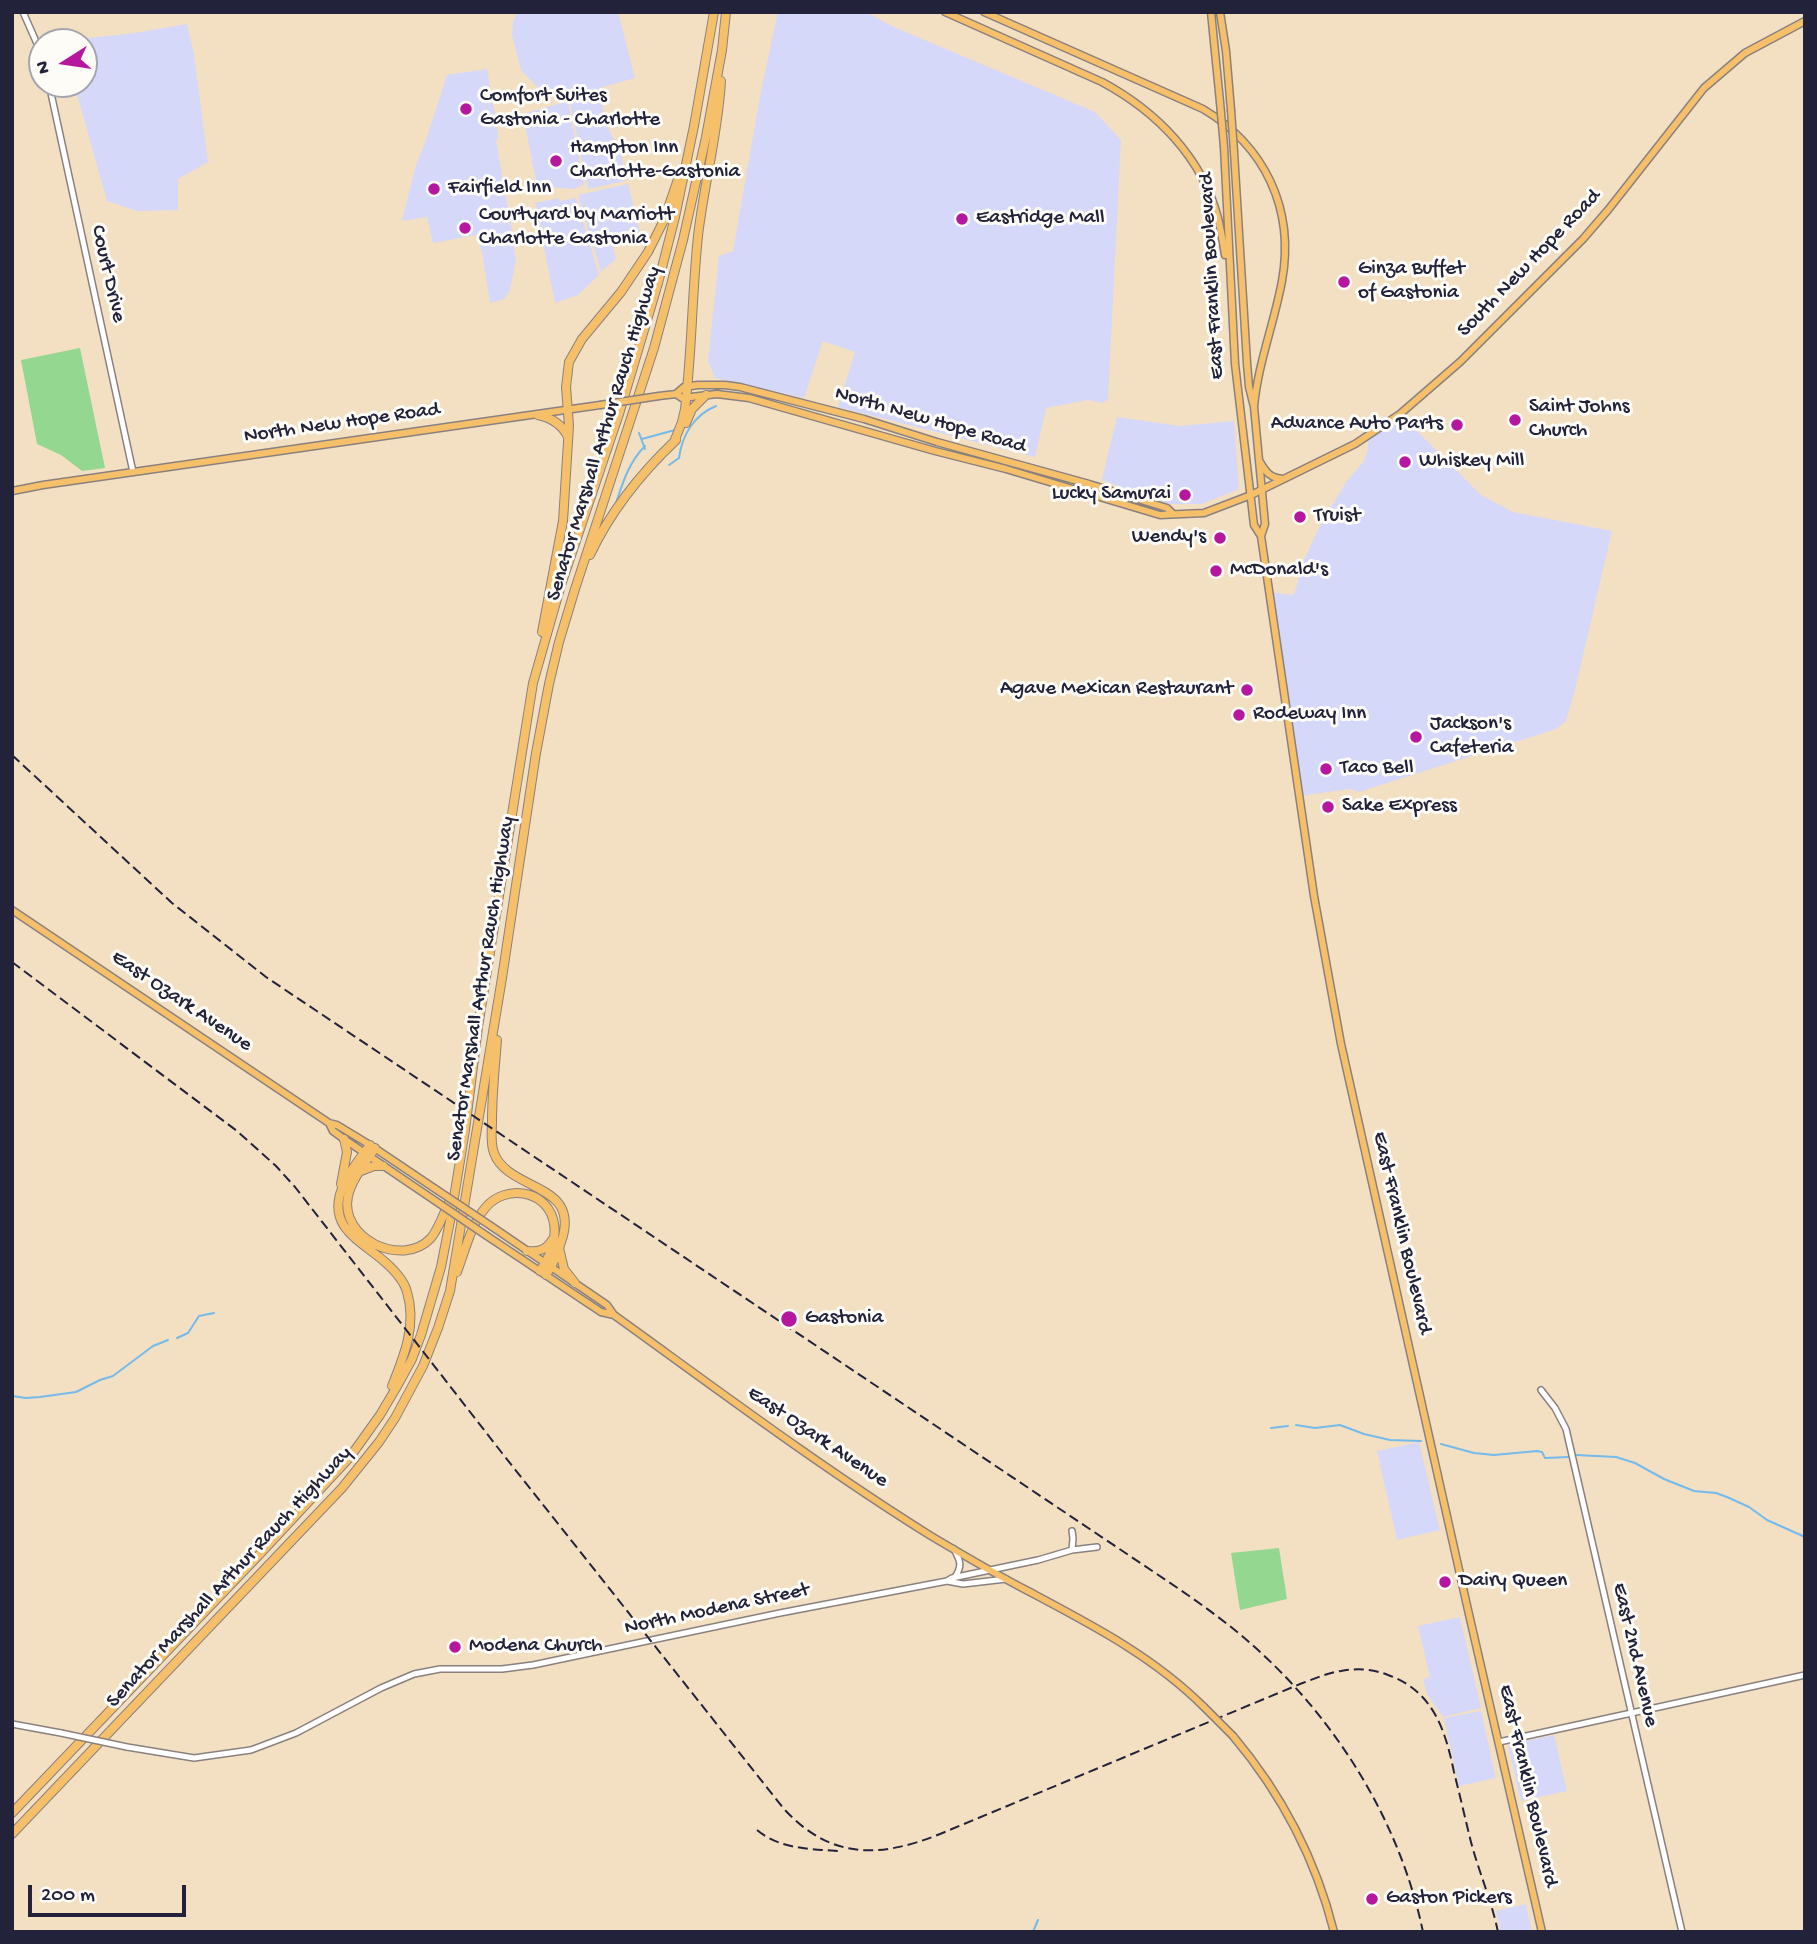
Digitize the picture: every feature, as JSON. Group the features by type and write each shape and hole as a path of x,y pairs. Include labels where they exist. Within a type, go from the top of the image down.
{"highway":[{"name":"Senator Marshall Arthur Rauch Highway","path":"12,1813 350,1457 380,1415 412,1359 432,1303 456,1185 478,1027 533,683 561,585 619,414 671,236 703,83 714,12"},
{"name":"Senator Marshall Arthur Rauch Highway","path":"12,1834 362,1465 395,1418 423,1366 438,1328 450,1291 549,684 582,566 658,334 683,240 706,137 726,12"},
{"path":"674,442 687,398 698,239 717,130 722,50"},
{"path":"533,683 559,544 565,496 569,437 566,379 573,354 648,252 667,214 689,150"},
{"path":"582,566 589,558 608,519 628,491 680,436 692,409 706,395"},
{"path":"538,415 557,422 569,437"},
{"path":"502,978 492,1094 492,1147 498,1161 508,1172 549,1193 563,1213 565,1228 559,1248 543,1273"},
{"path":"344,1139 347,1152 338,1212 344,1227 389,1266 408,1293 411,1329 403,1360 380,1415"},
{"path":"372,1147 348,1197 352,1222 368,1241 392,1250 417,1248 431,1238 456,1185"},
{"path":"339,1195 355,1165 367,1155"},
{"path":"361,1171 383,1166"},
{"path":"450,1291 479,1217 487,1206 500,1196 525,1193 545,1205 553,1220 554,1237 549,1265"},
{"path":"527,1251 542,1250 554,1237"},
{"path":"559,1248 564,1269 575,1283"}],"main road":[{"path":"945,12 1102,82 1157,119 1187,154 1204,183 1218,218 1230,281"},
{"path":"985,12 1203,109 1234,132 1257,157 1268,174 1282,212 1286,245 1282,282 1264,348 1254,407"},
{"name":"East Franklin Boulevard","path":"1211,12 1224,147 1235,364 1255,525 1261,536 1314,896 1341,1044 1542,1932"},
{"name":"East Franklin Boulevard","path":"1220,12 1231,110 1249,387 1254,407 1265,524 1261,536"},
{"name":"South New Hope Road","path":"1251,495 1355,444 1414,403 1590,231 1704,88 1725,68 1756,46 1805,21"},
{"name":"North New Hope Road","path":"12,491 538,415 676,394 688,386 716,384 740,387 864,419 1089,484 1167,508 1172,513"},
{"name":"North New Hope Road","path":"676,394 687,398 725,394 749,398 1160,515 1205,513 1251,495"},
{"path":"1259,460 1266,473 1285,480"},
{"path":"1070,489 1089,484"},
{"name":"East Ozark Avenue","path":"12,910 329,1124 333,1131 344,1139 487,1236 601,1312 614,1315"},
{"name":"East Ozark Avenue","path":"329,1124 337,1125 372,1147 549,1265 607,1305 614,1315 784,1438 896,1513 988,1569 1133,1649 1204,1707 1233,1736 1268,1782 1293,1825 1315,1872 1334,1932"}],"street":[{"name":"Court Drive","path":"52,98 133,472"},
{"name":"East 2nd Avenue","path":"1541,1390 1566,1429 1682,1932"},
{"path":"1072,1531 1072,1550"},
{"name":"North Modena Street","path":"12,1724 194,1758 251,1750 296,1733 397,1681 427,1671 466,1668 502,1670 533,1665 767,1615 947,1581 988,1569 1097,1547"},
{"path":"954,1549 960,1564 960,1570 955,1577"},
{"name":"North Modena Street","path":"963,1584 988,1569"},
{"name":"North Modena Street","path":"947,1581 963,1584 1007,1579"},
{"path":"1499,1742 1805,1675"}],"shaded area":[{"path":"518,12 618,12 635,78 600,88 605,122 621,153 626,181 588,189 569,97 546,96 521,70 512,35 513,21"},
{"path":"778,12 866,12 894,27 1095,112 1121,140 1108,399 1103,403 1088,400 1046,408 1035,457 838,407 855,352 823,341 804,398 715,378 708,361 719,256 733,251"},
{"path":"187,24 194,54 208,162 178,179 178,210 137,211 107,201 78,98 98,98 98,37"},
{"path":"487,69 512,232 509,244 514,246 516,260 510,290 504,299 490,303 482,252 476,235 433,243 427,217 402,221 415,168 447,75"},
{"path":"568,101 584,185 573,189 537,186 523,114"},
{"path":"628,184 640,232 611,240 616,259 601,272 578,195"},
{"path":"559,198 560,201 576,198 599,275 578,295 555,303 535,203"},
{"path":"1400,414 1481,495 1513,512 1612,531 1575,690 1566,721 1556,729 1359,792 1350,789 1299,796 1269,592 1294,595 1304,560 1319,528 1346,482 1364,461 1368,436"},
{"path":"1117,417 1180,426 1234,421 1239,489 1202,504 1168,504 1102,480"},
{"path":"1419,1442 1440,1530 1397,1540 1377,1451"},
{"path":"1460,1617 1481,1708 1443,1717 1427,1694 1423,1679 1430,1677 1418,1626"},
{"path":"1481,1711 1496,1778 1459,1786 1444,1718"},
{"path":"1554,1735 1567,1791 1521,1801 1508,1745"},
{"path":"1526,1904 1532,1932 1501,1932 1496,1911"}],"green space":[{"path":"80,348 105,468 82,471 61,455 37,444 21,360"},
{"path":"1279,1548 1287,1599 1240,1610 1231,1553"}],"waterway":[{"path":"669,465 679,458 683,441 695,420 716,406"},
{"path":"642,439 675,430"},
{"path":"639,433 645,449"},
{"path":"616,503 631,466 645,446"},
{"path":"177,1338 188,1333 199,1316 214,1313"},
{"path":"12,1396 26,1398 76,1392 113,1376 153,1346 168,1340"},
{"path":"1296,1425 1315,1428 1340,1425 1390,1440 1421,1441"},
{"path":"1271,1428 1288,1426"},
{"path":"1441,1444 1474,1453 1494,1455 1537,1451 1542,1452 1545,1458 1569,1457"},
{"path":"1576,1455 1616,1457 1635,1463 1694,1491 1727,1497 1749,1507 1767,1520 1805,1537"},
{"path":"1033,1932 1038,1920"}],"railway":[{"path":"12,755 172,903 266,977 1169,1582 1242,1636 1304,1698 1357,1769 1397,1848 1412,1889 1423,1932"},
{"path":"12,962 237,1131 276,1166 784,1809 820,1838 857,1850 877,1850 918,1842 1321,1676 1336,1672 1371,1670 1388,1675 1416,1691 1426,1701 1441,1727 1472,1847 1498,1932"},
{"path":"757,1830 785,1844 838,1851"}],"place":[{"name":"Comfort Suites Gastonia - Charlotte","path":"466,109"},
{"name":"Hampton Inn Charlotte-Gastonia","path":"556,161"},
{"name":"Fairfield Inn","path":"434,189"},
{"name":"Eastridge Mall","path":"962,219"},
{"name":"Courtyard by Marriott Charlotte Gastonia","path":"465,228"},
{"name":"Ginza Buffet of Gastonia","path":"1344,282"},
{"name":"Saint Johns Church","path":"1515,420"},
{"name":"Advance Auto Parts","path":"1457,425"},
{"name":"Whiskey Mill","path":"1405,462"},
{"name":"Lucky Samurai","path":"1185,495"},
{"name":"Truist","path":"1300,517"},
{"name":"Wendy's","path":"1220,538"},
{"name":"McDonald's","path":"1216,571"},
{"name":"Agave Mexican Restaurant","path":"1247,690"},
{"name":"Rodeway Inn","path":"1239,715"},
{"name":"Jackson's Cafeteria","path":"1416,737"},
{"name":"Taco Bell","path":"1326,769"},
{"name":"Sake Express","path":"1328,807"},
{"name":"Gastonia","path":"789,1319"},
{"name":"Dairy Queen","path":"1445,1582"},
{"name":"Modena Church","path":"455,1647"},
{"name":"Gaston Pickers","path":"1372,1899"}]}
